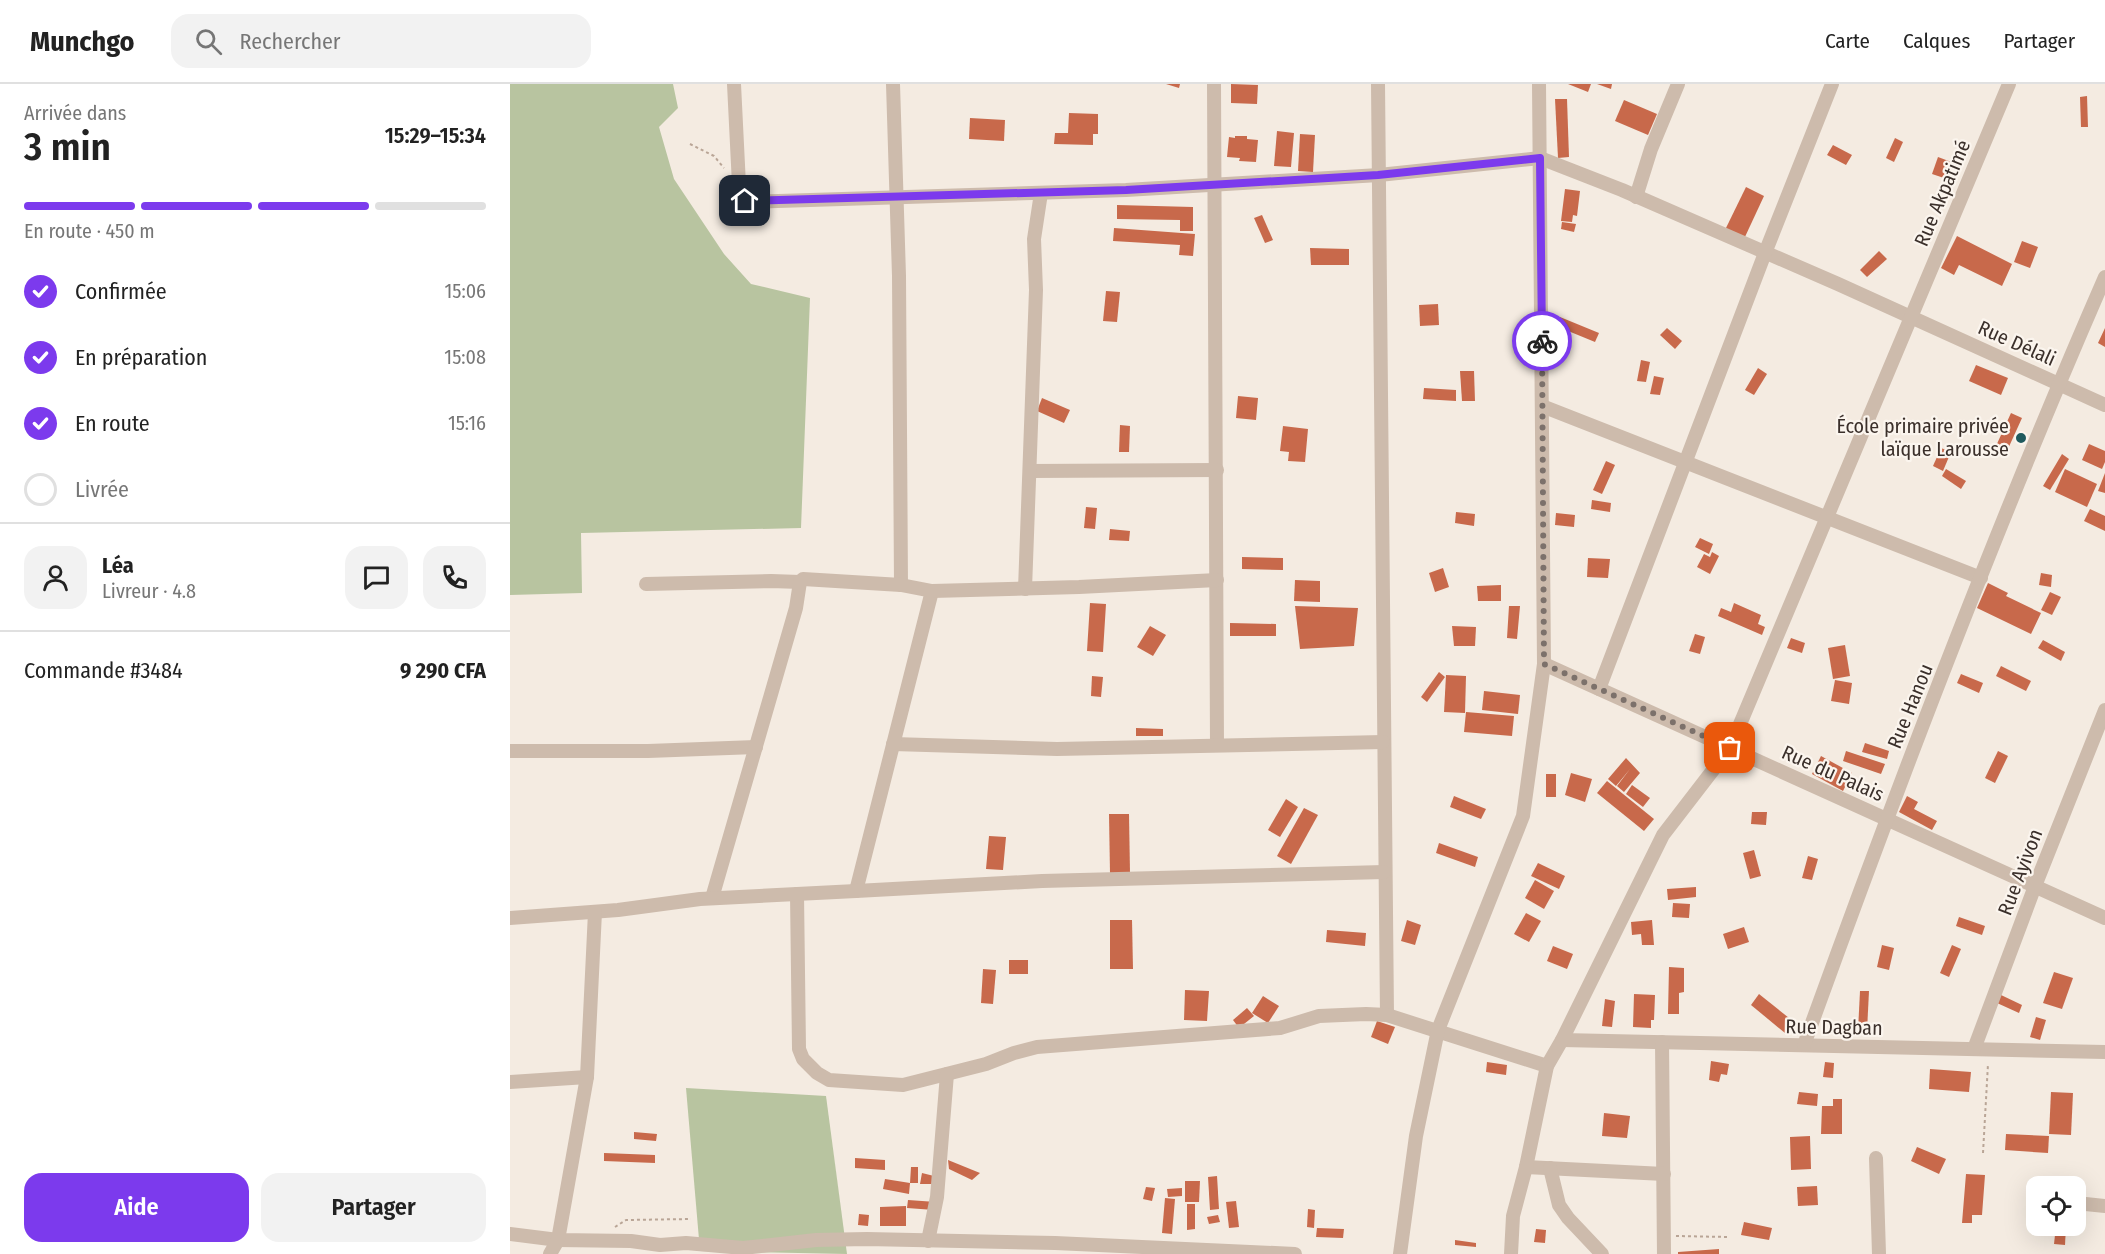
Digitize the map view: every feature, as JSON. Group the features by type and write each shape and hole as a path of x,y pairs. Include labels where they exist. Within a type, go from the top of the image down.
{"street":[{"path":"734,84 739,185 745,201 1041,193 1215,185 1378,175 1540,158"},
{"path":"893,84 897,197 901,585"},
{"path":"1214,84 1217,745"},
{"path":"1378,84 1387,1015"},
{"path":"1400,1254 1416,1136 1438,1030 1522,816 1544,664 1539,84"},
{"path":"1636,196 1651,149 1678,84"},
{"path":"1599,689 1832,84"},
{"name":"Rue Akpatimé","path":"1511,1254 1513,1216 1526,1167 1547,1066 1663,835 1730,748 2009,84"},
{"name":"Rue Délali","path":"1540,158 1636,196 2105,405"},
{"path":"1025,589 1036,290 1034,239 1041,193"},
{"name":"Rue Hanou","path":"1804,1045 1886,819 2058,384 2105,277"},
{"path":"1542,406 1981,578"},
{"path":"1030,471 1217,470"},
{"path":"712,898 796,608 800,582 805,578 901,585 932,591 1217,580"},
{"path":"646,584 771,580 800,582"},
{"path":"856,891 932,591"},
{"name":"Rue du Palais","path":"1544,664 2105,918"},
{"name":"Rue Ayivon","path":"1974,1049 2035,886 2105,710"},
{"path":"893,744 1057,749 1383,742"},
{"path":"510,751 648,751 756,747"},
{"path":"510,918 595,912 712,898 1042,881 1384,872"},
{"path":"797,894 799,1049 803,1059 817,1073 829,1080 903,1085 986,1064 1037,1047 1280,1028 1319,1016 1366,1014 1387,1015 1547,1066"},
{"path":"549,1254 558,1240 587,1077 595,912"},
{"name":"Rue Dagban","path":"1562,1040 2105,1052"},
{"path":"1662,1042 1665,1254"},
{"path":"928,1241 938,1197 947,1074"},
{"path":"510,1082 587,1077"},
{"path":"1876,1158 1879,1254"},
{"path":"1526,1167 1664,1174"},
{"path":"1550,1168 1559,1205 1568,1218 1602,1254"},
{"path":"2086,1204 2105,1206"},
{"path":"510,1234 558,1240 631,1241 660,1245 686,1244 743,1248 816,1240 928,1241 1055,1243 1295,1254"}],"path":[{"path":"1983,1153 1988,1049"},
{"path":"615,1227 626,1220 691,1220"},
{"path":"1664,1236 1728,1237"}],"green space":[{"path":"510,84 673,84 678,108 659,127 674,179 724,254 751,284 810,298 801,528 581,533 582,593 510,595"},
{"path":"686,1088 826,1096 847,1254 700,1251"}],"building":[{"path":"1166,84 1180,84 1179,88"},
{"path":"1231,84 1258,85 1257,104 1231,103"},
{"path":"1568,84 1591,84 1588,92"},
{"path":"1597,84 1612,84 1611,89"},
{"path":"2087,96 2088,127 2081,127 2080,97"},
{"path":"1555,99 1567,99 1569,157 1558,158"},
{"path":"1624,100 1657,114 1648,135 1615,121"},
{"path":"1069,113 1098,114 1098,134 1093,134 1093,145 1054,144 1055,133 1068,133"},
{"path":"970,118 1005,120 1004,141 969,139"},
{"path":"1277,131 1294,133 1291,167 1274,166"},
{"path":"1300,134 1315,135 1313,172 1298,171"},
{"path":"1235,136 1247,136 1247,139 1258,140 1256,162 1239,161 1240,158 1227,157 1229,137 1235,138"},
{"path":"1895,138 1903,142 1894,162 1886,158"},
{"path":"1833,145 1852,155 1846,165 1827,155"},
{"path":"1938,157 1954,163 1947,179 1932,174"},
{"path":"1746,187 1764,196 1744,239 1725,230"},
{"path":"1565,189 1580,191 1577,216 1573,215 1572,222 1561,221"},
{"path":"1117,205 1193,207 1193,231 1180,231 1180,220 1117,219"},
{"path":"1262,215 1273,240 1265,243 1254,218"},
{"path":"1562,222 1576,224 1574,232 1561,229"},
{"path":"1114,228 1195,234 1193,256 1179,255 1180,245 1113,241"},
{"path":"1957,236 2012,264 2002,286 1959,265 1954,275 1941,268"},
{"path":"2022,241 2038,247 2030,268 2014,262"},
{"path":"1310,248 1349,249 1349,265 1311,265"},
{"path":"1879,251 1887,259 1867,277 1860,270"},
{"path":"1106,291 1120,292 1117,322 1103,321"},
{"path":"1438,304 1439,325 1420,326 1419,305"},
{"path":"1560,317 1599,333 1595,342 1556,326"},
{"path":"1667,328 1682,341 1675,349 1660,335"},
{"path":"2105,328 2105,347 2098,343"},
{"path":"1641,360 1650,362 1646,382 1637,381"},
{"path":"1976,365 2008,378 2001,395 1969,381"},
{"path":"1758,368 1767,374 1754,395 1745,390"},
{"path":"1460,371 1474,371 1475,401 1462,401"},
{"path":"1654,376 1664,378 1660,395 1650,394"},
{"path":"1424,388 1456,390 1456,401 1423,399"},
{"path":"1238,396 1258,398 1256,420 1236,418"},
{"path":"1042,398 1070,410 1064,423 1037,411"},
{"path":"2011,413 2022,418 2007,451 1996,446"},
{"path":"1120,425 1130,426 1129,452 1119,452"},
{"path":"1283,426 1308,429 1305,462 1288,461 1289,452 1280,451"},
{"path":"2089,444 2105,451 2105,462 2102,469 2082,460"},
{"path":"1941,448 1951,452 1943,471 1933,466"},
{"path":"2062,454 2069,459 2050,490 2043,486"},
{"path":"1606,461 1615,465 1602,494 1593,490"},
{"path":"1946,469 1966,481 1961,489 1942,476"},
{"path":"2065,469 2097,484 2087,507 2055,492"},
{"path":"2105,473 2105,493 2098,491"},
{"path":"1592,500 1611,503 1610,512 1591,509"},
{"path":"1086,507 1097,508 1095,529 1084,528"},
{"path":"2090,509 2105,516 2105,531 2084,521"},
{"path":"1456,512 1475,514 1474,526 1455,523"},
{"path":"1556,513 1575,515 1574,527 1555,525"},
{"path":"1110,529 1130,531 1129,541 1109,540"},
{"path":"1700,538 1713,544 1709,554 1695,547"},
{"path":"1712,552 1719,556 1710,574 1697,567 1704,554 1710,557"},
{"path":"1242,557 1283,558 1283,570 1242,569"},
{"path":"1588,558 1610,559 1608,578 1587,577"},
{"path":"1443,568 1449,587 1435,592 1429,573"},
{"path":"2041,573 2052,575 2051,587 2039,585"},
{"path":"1295,580 1320,581 1320,602 1294,601"},
{"path":"1988,583 2008,593 2006,596 2041,613 2031,634 1977,608"},
{"path":"1501,585 1501,601 1478,601 1477,586"},
{"path":"2050,592 2061,597 2052,615 2041,610"},
{"path":"1090,603 1106,604 1103,652 1087,651"},
{"path":"1734,603 1761,615 1758,624 1765,627 1762,635 1718,616 1721,608 1731,612"},
{"path":"1295,606 1358,608 1354,646 1300,649"},
{"path":"1509,606 1520,606 1517,639 1507,638"},
{"path":"1230,623 1276,624 1276,636 1230,636"},
{"path":"1150,626 1166,635 1153,656 1137,647"},
{"path":"1452,626 1476,627 1475,646 1454,646"},
{"path":"1695,634 1705,637 1700,654 1689,651"},
{"path":"1791,638 1805,643 1802,653 1787,648"},
{"path":"2043,640 2065,652 2061,661 2038,648"},
{"path":"1845,645 1850,676 1833,679 1828,648"},
{"path":"2001,666 2031,681 2026,691 1996,676"},
{"path":"1439,672 1445,677 1427,702 1421,697"},
{"path":"1961,674 1983,683 1979,693 1957,683"},
{"path":"1446,675 1466,676 1465,713 1444,712"},
{"path":"1092,676 1103,677 1101,697 1091,696"},
{"path":"1835,680 1852,683 1849,704 1831,701"},
{"path":"1484,691 1520,695 1518,714 1482,710"},
{"path":"1466,712 1514,716 1512,736 1464,732"},
{"path":"1136,728 1163,729 1163,736 1136,736"},
{"path":"1865,743 1889,751 1887,759 1862,752"},
{"path":"1846,751 1885,764 1881,774 1843,761"},
{"path":"1998,751 2008,756 1995,783 1985,778"},
{"path":"1821,756 1852,773 1843,791 1812,774"},
{"path":"1626,758 1640,773 1624,792 1617,786 1630,769 1616,786 1608,779"},
{"path":"1571,773 1592,779 1585,802 1565,795"},
{"path":"1546,774 1556,774 1556,797 1546,797"},
{"path":"1607,781 1654,819 1644,831 1597,793"},
{"path":"1632,785 1650,798 1643,807 1626,794"},
{"path":"1454,796 1486,809 1481,819 1450,807"},
{"path":"1907,796 1918,802 1914,809 1937,821 1932,830 1899,812"},
{"path":"1286,799 1298,807 1280,837 1268,830"},
{"path":"1304,808 1318,815 1291,864 1277,856"},
{"path":"1752,812 1767,812 1766,825 1751,824"},
{"path":"1109,814 1129,814 1130,873 1110,873"},
{"path":"989,836 1006,837 1003,870 986,869"},
{"path":"1439,843 1478,857 1475,867 1436,853"},
{"path":"1754,850 1761,876 1750,879 1743,853"},
{"path":"1808,856 1818,859 1812,880 1802,878"},
{"path":"1538,863 1565,876 1559,889 1531,876"},
{"path":"1535,880 1554,891 1544,909 1525,898"},
{"path":"1696,887 1696,897 1668,900 1667,889"},
{"path":"1673,903 1690,904 1689,918 1672,917"},
{"path":"1526,913 1541,921 1529,942 1514,934"},
{"path":"1959,917 1985,926 1982,935 1956,926"},
{"path":"1110,920 1132,920 1133,969 1110,969"},
{"path":"1407,920 1421,925 1415,945 1401,941"},
{"path":"1652,920 1654,945 1642,945 1641,934 1632,935 1631,922"},
{"path":"1744,927 1749,942 1728,949 1723,934"},
{"path":"1327,930 1366,933 1365,946 1326,942"},
{"path":"1882,945 1894,948 1889,970 1877,967"},
{"path":"1952,945 1961,949 1949,977 1940,973"},
{"path":"1553,946 1573,954 1567,969 1547,961"},
{"path":"1009,960 1028,960 1028,974 1009,974"},
{"path":"1669,967 1684,968 1684,992 1679,993 1679,1014 1668,1014"},
{"path":"983,969 996,970 993,1004 981,1003"},
{"path":"2054,972 2073,978 2062,1009 2043,1003"},
{"path":"1185,990 1209,991 1207,1021 1184,1020"},
{"path":"1860,991 1869,991 1867,1031 1858,1031"},
{"path":"1634,994 1655,995 1654,1020 1651,1020 1651,1028 1633,1027"},
{"path":"1759,994 1794,1022 1785,1033 1751,1005"},
{"path":"2001,995 2022,1005 2019,1013 1997,1003"},
{"path":"1263,996 1279,1006 1268,1023 1252,1013"},
{"path":"1605,999 1615,1001 1612,1027 1602,1026"},
{"path":"1247,1008 1254,1016 1239,1028 1233,1020"},
{"path":"2036,1017 2046,1020 2040,1040 2030,1037"},
{"path":"1377,1021 1395,1027 1388,1044 1371,1037"},
{"path":"1711,1061 1729,1064 1727,1075 1721,1074 1719,1082 1709,1080"},
{"path":"1487,1062 1507,1065 1506,1075 1486,1072"},
{"path":"1825,1062 1834,1063 1833,1078 1823,1077"},
{"path":"1930,1069 1971,1072 1969,1092 1929,1089"},
{"path":"1799,1092 1818,1094 1817,1106 1797,1104"},
{"path":"2051,1092 2073,1093 2071,1135 2049,1134"},
{"path":"1833,1099 1842,1099 1842,1134 1821,1134 1822,1106 1833,1106"},
{"path":"1604,1113 1630,1116 1627,1138 1602,1136"},
{"path":"634,1132 657,1134 656,1141 634,1139"},
{"path":"2006,1134 2049,1136 2048,1153 2005,1150"},
{"path":"1810,1136 1811,1169 1791,1170 1790,1137"},
{"path":"1917,1147 1946,1159 1939,1174 1911,1161"},
{"path":"604,1153 655,1155 655,1163 604,1161"},
{"path":"855,1158 885,1160 885,1170 855,1168"},
{"path":"948,1160 980,1173 972,1180 949,1169"},
{"path":"911,1167 918,1167 918,1183 910,1183"},
{"path":"922,1173 938,1177 936,1184 920,1184"},
{"path":"1966,1174 1985,1175 1982,1215 1972,1215 1972,1223 1962,1223"},
{"path":"1217,1176 1219,1209 1210,1210 1208,1177"},
{"path":"885,1179 910,1183 909,1194 883,1189"},
{"path":"1185,1181 1200,1181 1199,1202 1185,1202"},
{"path":"1817,1186 1818,1205 1798,1206 1797,1187"},
{"path":"1146,1187 1155,1188 1152,1201 1143,1199"},
{"path":"1182,1188 1182,1196 1168,1197 1167,1189"},
{"path":"1165,1198 1175,1199 1172,1234 1162,1233"},
{"path":"908,1200 936,1202 934,1210 907,1208"},
{"path":"1236,1201 1239,1227 1229,1228 1226,1202"},
{"path":"1187,1204 1195,1204 1195,1229 1187,1230"},
{"path":"906,1206 906,1226 880,1226 880,1207"},
{"path":"1308,1209 1315,1210 1314,1228 1307,1227"},
{"path":"859,1214 869,1215 868,1226 858,1225"},
{"path":"1218,1215 1220,1222 1209,1224 1207,1217"},
{"path":"1744,1222 1772,1228 1769,1240 1741,1235"},
{"path":"1317,1228 1344,1229 1343,1238 1316,1237"},
{"path":"1536,1229 1546,1230 1545,1243 1534,1242"},
{"path":"2055,1236 2065,1236 2065,1245 2054,1244"},
{"path":"1455,1240 1476,1243 1476,1247 1455,1245"},
{"path":"1719,1249 1719,1254 1678,1254 1678,1252"}],"way so far":[{"path":"1542,341 1544,664 1730,748"}],"place":[{"name":"École primaire privée laïque Larousse","path":"2021,438"}],"route":[{"path":"745,201 1126,190 1378,175 1540,158 1542,341"}]}
